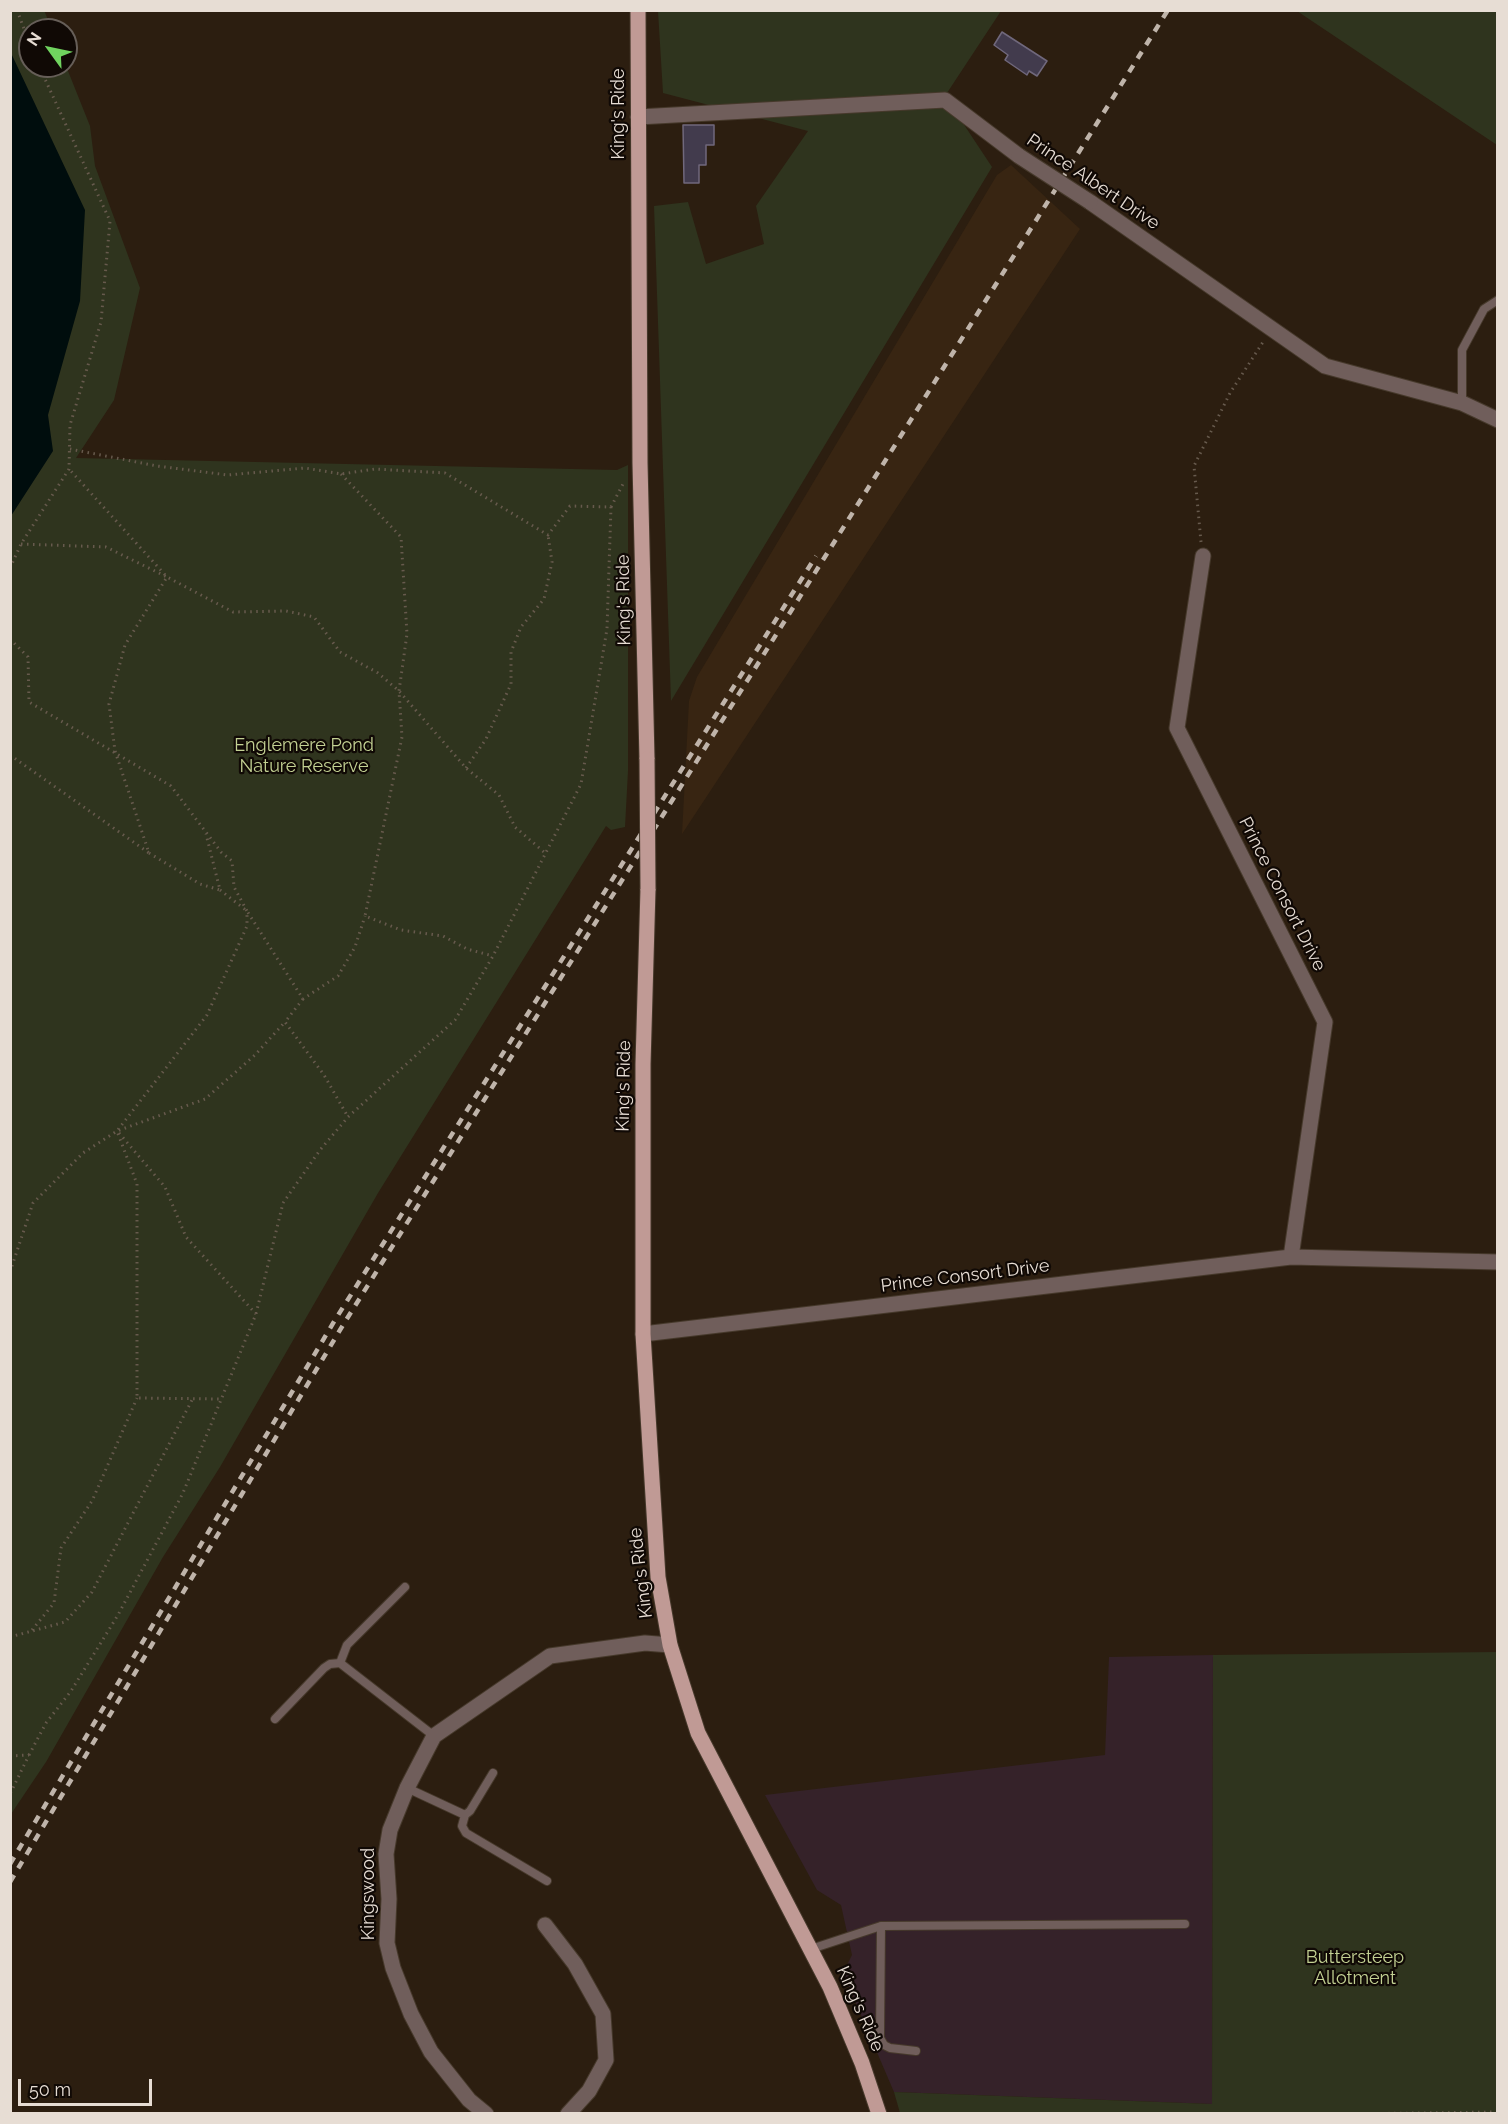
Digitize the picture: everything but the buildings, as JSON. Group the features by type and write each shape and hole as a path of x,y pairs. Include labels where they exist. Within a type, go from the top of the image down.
{"main road":[{"name":"King's Ride","path":"638,10 640,463 648,889 643,1064 643,1334 658,1577 670,1645 698,1733 831,1987 862,2063 879,2114"}],"street":[{"name":"Prince Albert Drive","path":"638,117 945,100 1019,156 1090,202 1325,366 1462,403 1497,420"},
{"name":"Prince Consort Drive","path":"1203,556 1177,728 1325,1022 1291,1257"},
{"name":"Prince Consort Drive","path":"643,1334 1291,1257 1497,1262"},
{"name":"Kingswood","path":"486,2114 469,2100 431,2052 411,2013 393,1968 387,1942 390,1899 386,1854 390,1830 407,1788 434,1737 549,1656 645,1643 670,1645"},
{"path":"545,1924 575,1964 603,2014 606,2060 589,2091 568,2114"}],"lane":[{"path":"1462,403 1462,350 1484,309 1497,300"},
{"path":"340,1663 347,1646 405,1587"},
{"path":"275,1719 324,1668 330,1664 340,1663 434,1737"},
{"path":"493,1773 470,1811 465,1815 462,1826 466,1833 547,1881"},
{"path":"407,1788 465,1815"},
{"path":"811,1949 880,1926 1185,1924"},
{"path":"880,1926 880,2038 884,2045 890,2048 916,2051"}],"path":[{"path":"10,568 21,544 69,469 70,425 101,322 110,221 44,78"},
{"path":"1203,556 1194,466 1230,393 1272,329"},
{"path":"70,449 157,466 228,475 305,468 341,474 375,469 446,473 548,535"},
{"path":"69,469 167,578"},
{"path":"10,1272 33,1203 83,1153 117,1131 205,1100 255,1055 303,999 338,976 355,947 365,916 402,736 399,691 407,634 401,537 341,474"},
{"path":"10,1794 46,1723 71,1691 118,1615 183,1492 256,1314 283,1203 320,1150 348,1117 455,1020 493,956 544,852 581,784 607,629 611,507 570,506 548,535 552,562 544,599 521,627 510,652 511,684 486,739 466,768"},
{"path":"21,544 106,547 233,612 286,611 314,617 340,652 378,673 399,691 466,768 499,795 515,827 544,852"},
{"path":"149,853 115,751 109,704 125,645 167,578"},
{"path":"10,639 28,657 29,702 171,786 221,852 232,861 234,887 303,999"},
{"path":"10,755 149,853 200,884 220,890 247,911"},
{"path":"206,832 220,890"},
{"path":"117,1131 207,1015 247,926 247,911"},
{"path":"365,916 401,930 443,936 467,949 493,956"},
{"path":"285,1022 324,1075 348,1117"},
{"path":"117,1131 165,1187 186,1237 256,1314"},
{"path":"30,1631 54,1603 61,1548 92,1501 137,1398 137,1184 117,1131"},
{"path":"137,1398 221,1399"},
{"path":"10,1637 65,1622 92,1592 192,1400"},
{"path":"10,1756 29,1755"},
{"path":"1340,2114 1497,2112"}],"shaded area":[{"path":"11,53 18,68 18,78 23,78 85,210 80,301 48,415 53,451 11,516"},
{"path":"1011,165 1080,229 682,834 689,701 697,677 997,175"},
{"path":"1213,1655 1212,2104 894,2092 843,1973 852,1955 841,1905 817,1890 765,1795 1105,1755 1109,1657"}],"green space":[{"name":"Englemere Pond Nature Reserve","path":"44,10 47,18 18,18 18,78 71,78 90,126 95,166 140,288 114,400 76,458 617,470 628,465 628,771 625,827 611,830 606,826 378,1193 220,1467 163,1557 46,1762 11,1814 10,11"},
{"path":"658,11 1001,11 945,96 992,167 671,701 654,206 688,202 706,264 764,244 756,206 808,131 663,93"},
{"path":"1297,11 1497,11 1497,145"},
{"name":"Buttersteep Allotment","path":"1497,1652 1497,2113 900,2113 894,2092 1212,2104 1213,1655"}],"railway":[{"path":"10,1882 343,1325 1168,10"},
{"path":"10,1864 335,1320 816,556"}]}
